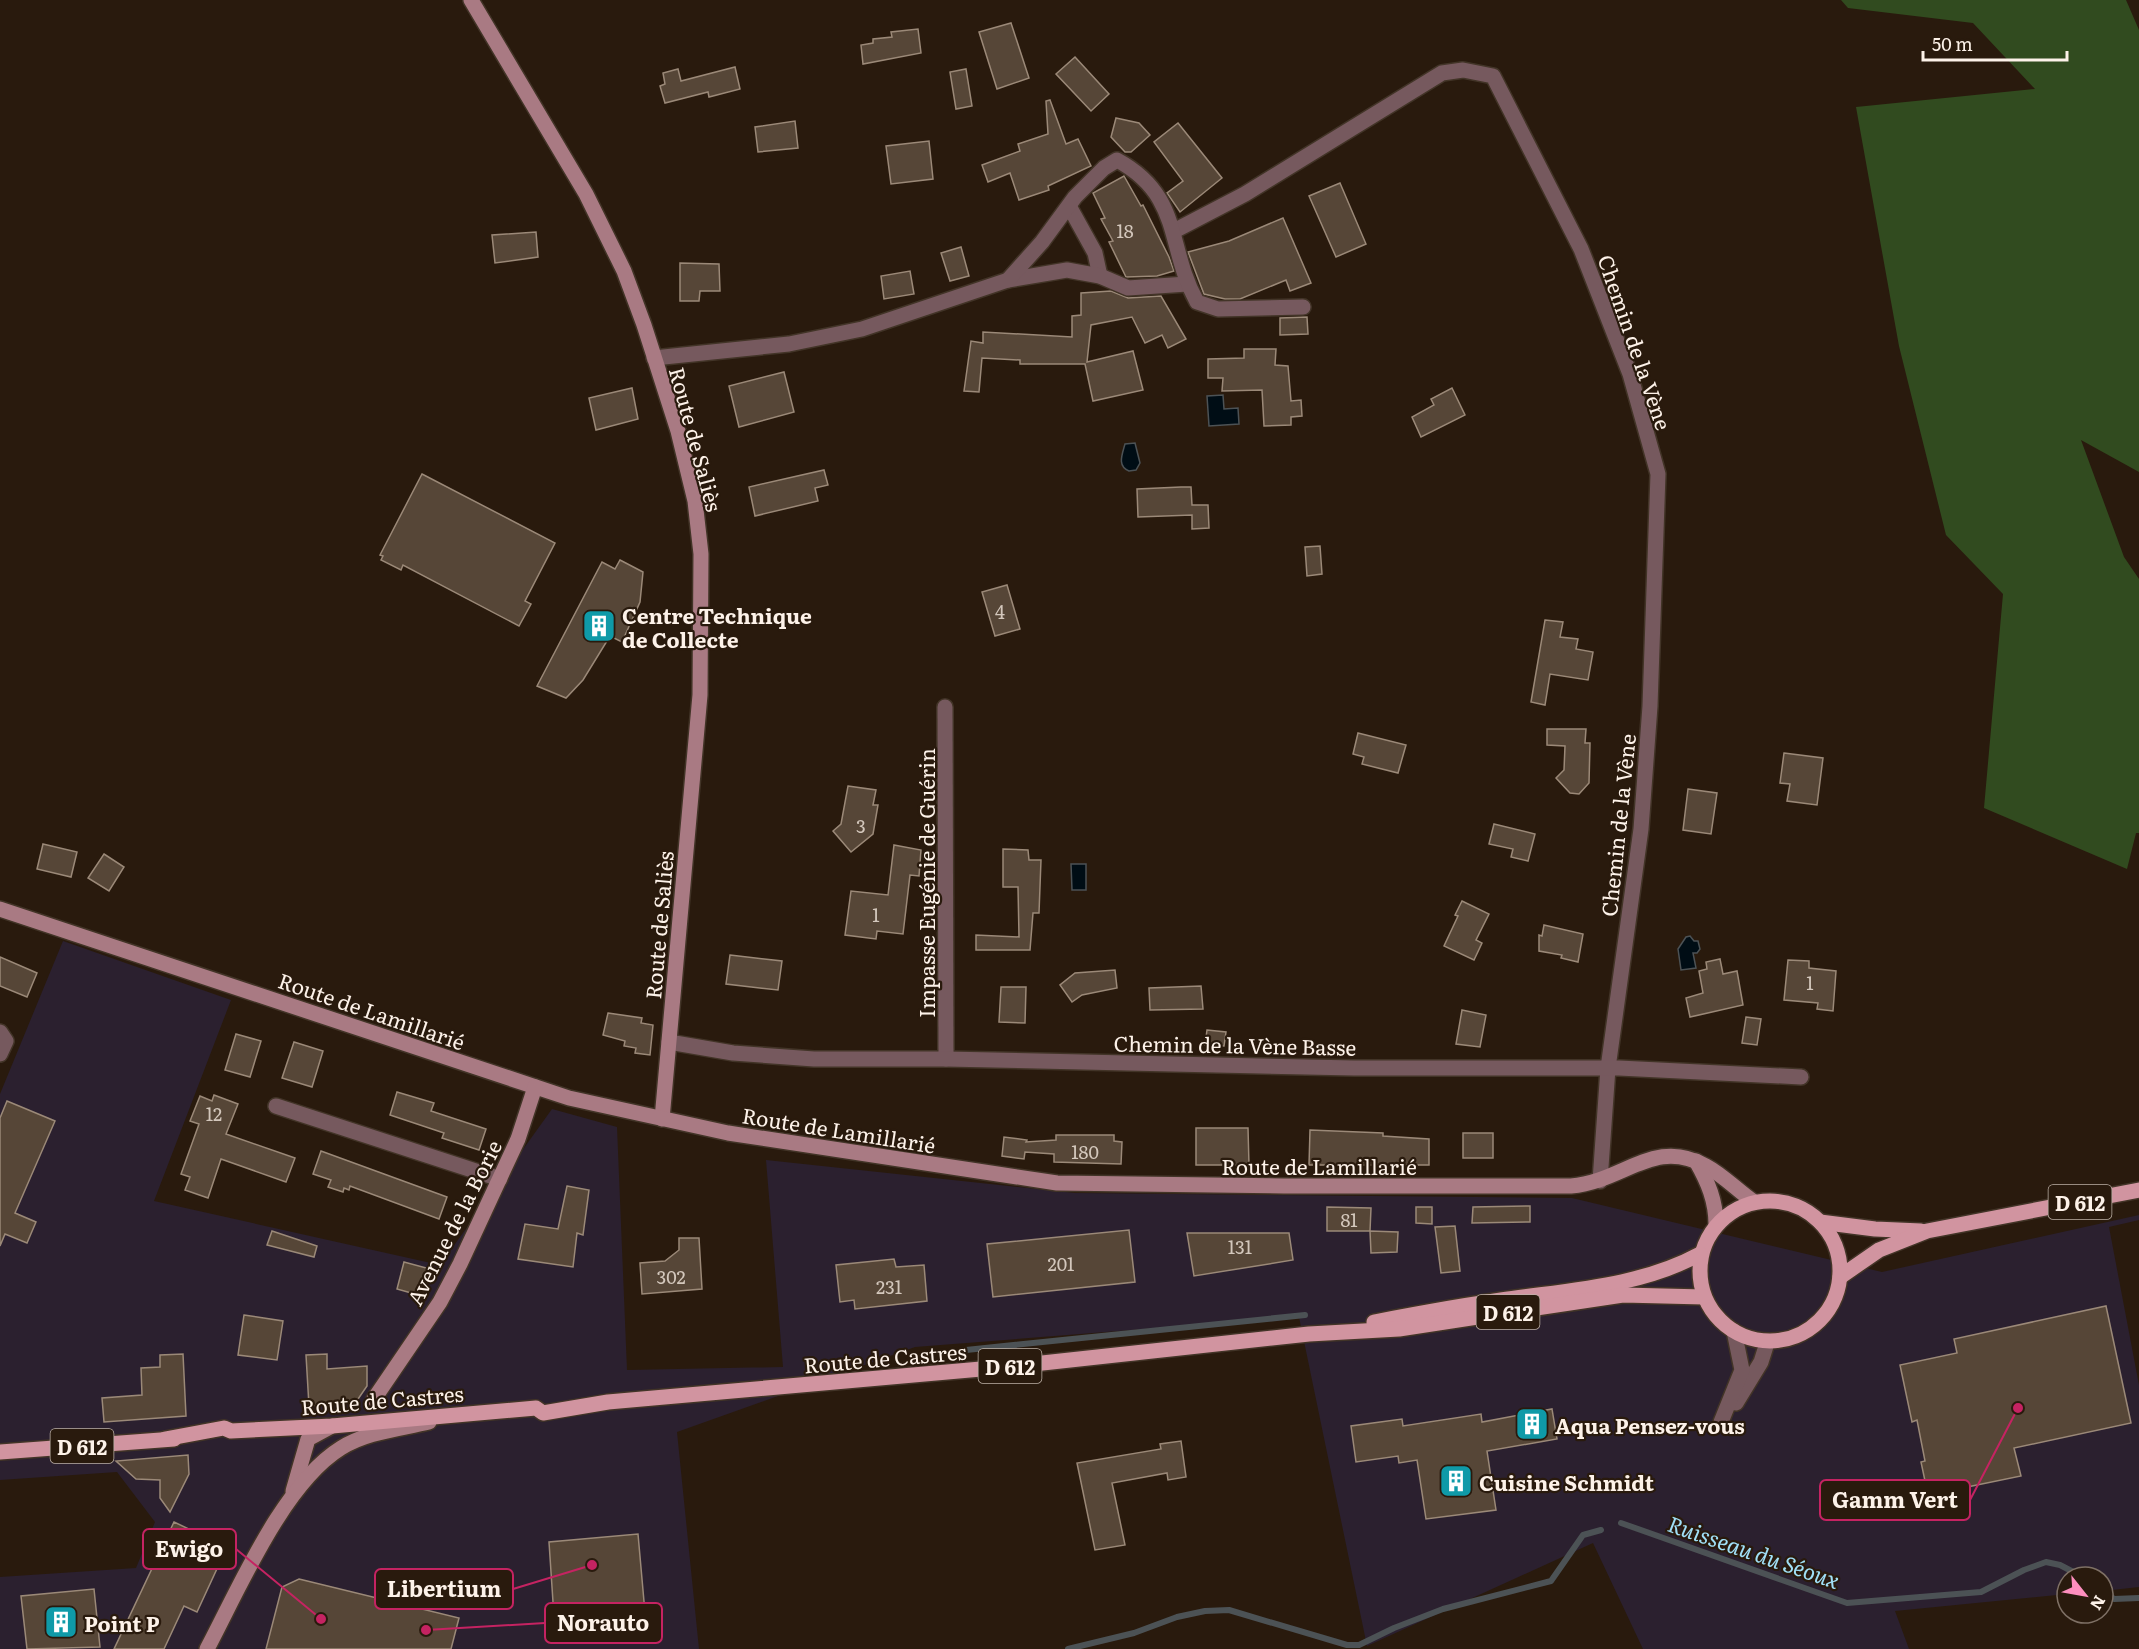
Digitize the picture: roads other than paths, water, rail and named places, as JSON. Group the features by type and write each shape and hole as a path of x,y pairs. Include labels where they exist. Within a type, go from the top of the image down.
{"main road":[{"name":"D 612","path":"1840,1277 1879,1250 1927,1231 2139,1190"},
{"path":"1754,1202 1792,1204 1820,1222 1832,1238 1839,1257 1840,1277 1835,1298 1824,1316 1808,1331 1789,1340 1767,1342 1748,1338 1722,1322 1704,1297 1700,1254 1716,1225 1733,1212 1754,1202"},
{"name":"D 612","path":"1820,1222 1875,1229 1927,1231"},
{"name":"Route de Castres","path":"1309,1334 1478,1303 1623,1282 1660,1274 1700,1254"},
{"name":"Route de Castres","path":"0,1452 165,1439 224,1428 231,1431 332,1426 536,1408 543,1413 608,1402 1015,1366 1309,1334 1437,1324 1623,1295 1704,1297"}],"street":[{"name":"Route de Saliès","path":"471,0 586,194 624,271 654,358 695,501 701,554 700,694 662,1119"},
{"name":"Chemin de la Vène","path":"1174,231 1245,194 1442,73 1463,70 1493,76 1581,249 1630,374 1658,474 1650,706 1641,829 1608,1068 1600,1181"},
{"path":"1008,280 1042,242 1069,206 1104,168 1118,160 1136,170 1152,185 1174,231 1187,284 1197,302 1218,309 1303,307"},
{"path":"1069,206 1095,253 1100,276"},
{"path":"654,358 789,344 862,329 1008,280 1067,270 1100,276 1128,288 1187,284"},
{"name":"Impasse Eugénie de Guérin","path":"945,707 946,1059"},
{"name":"Route de Lamillarié","path":"0,909 535,1087 662,1119 810,1147 1057,1183 1510,1187 1571,1186 1600,1181 1662,1155 1674,1154 1696,1161 1754,1202"},
{"path":"0,1032 6,1041 0,1054"},
{"name":"Chemin de la Vène Basse","path":"669,1042 733,1053 796,1058 1354,1068 1608,1068 1802,1077"},
{"name":"Avenue de la Borie","path":"374,1399 440,1302 500,1179 526,1120 535,1087"},
{"path":"276,1106 500,1179"},
{"path":"1696,1161 1711,1191 1716,1210 1716,1225"},
{"path":"1734,1331 1742,1370 1721,1422 1761,1362 1767,1342"},
{"path":"207,1649 293,1494 318,1466 341,1448 364,1438 465,1413"},
{"path":"293,1494 308,1439 332,1426"}],"waterway":[{"path":"966,1350 1305,1315"},
{"name":"Ruisseau du Séoux","path":"1621,1523 1847,1603 1981,1592 2024,1570 2046,1562 2060,1565"},
{"name":"Ruisseau du Séoux","path":"1068,1649 1134,1633 1177,1617 1205,1611 1229,1610 1347,1645 1359,1645 1394,1628 1443,1609 1551,1581 1583,1535 1601,1530"},
{"name":"Ruisseau du Séoux","path":"2115,1599 2139,1598"}],"place":[{"name":"Centre Technique de Collecte","path":"599,626"},
{"name":"Gamm Vert","path":"2018,1408"},
{"name":"Aqua Pensez-vous","path":"1532,1424"},
{"name":"Cuisine Schmidt","path":"1456,1481"},
{"name":"Libertium","path":"592,1565"},
{"name":"Ewigo","path":"321,1619"},
{"name":"Point P","path":"61,1622"},
{"name":"Norauto","path":"426,1630"}]}
